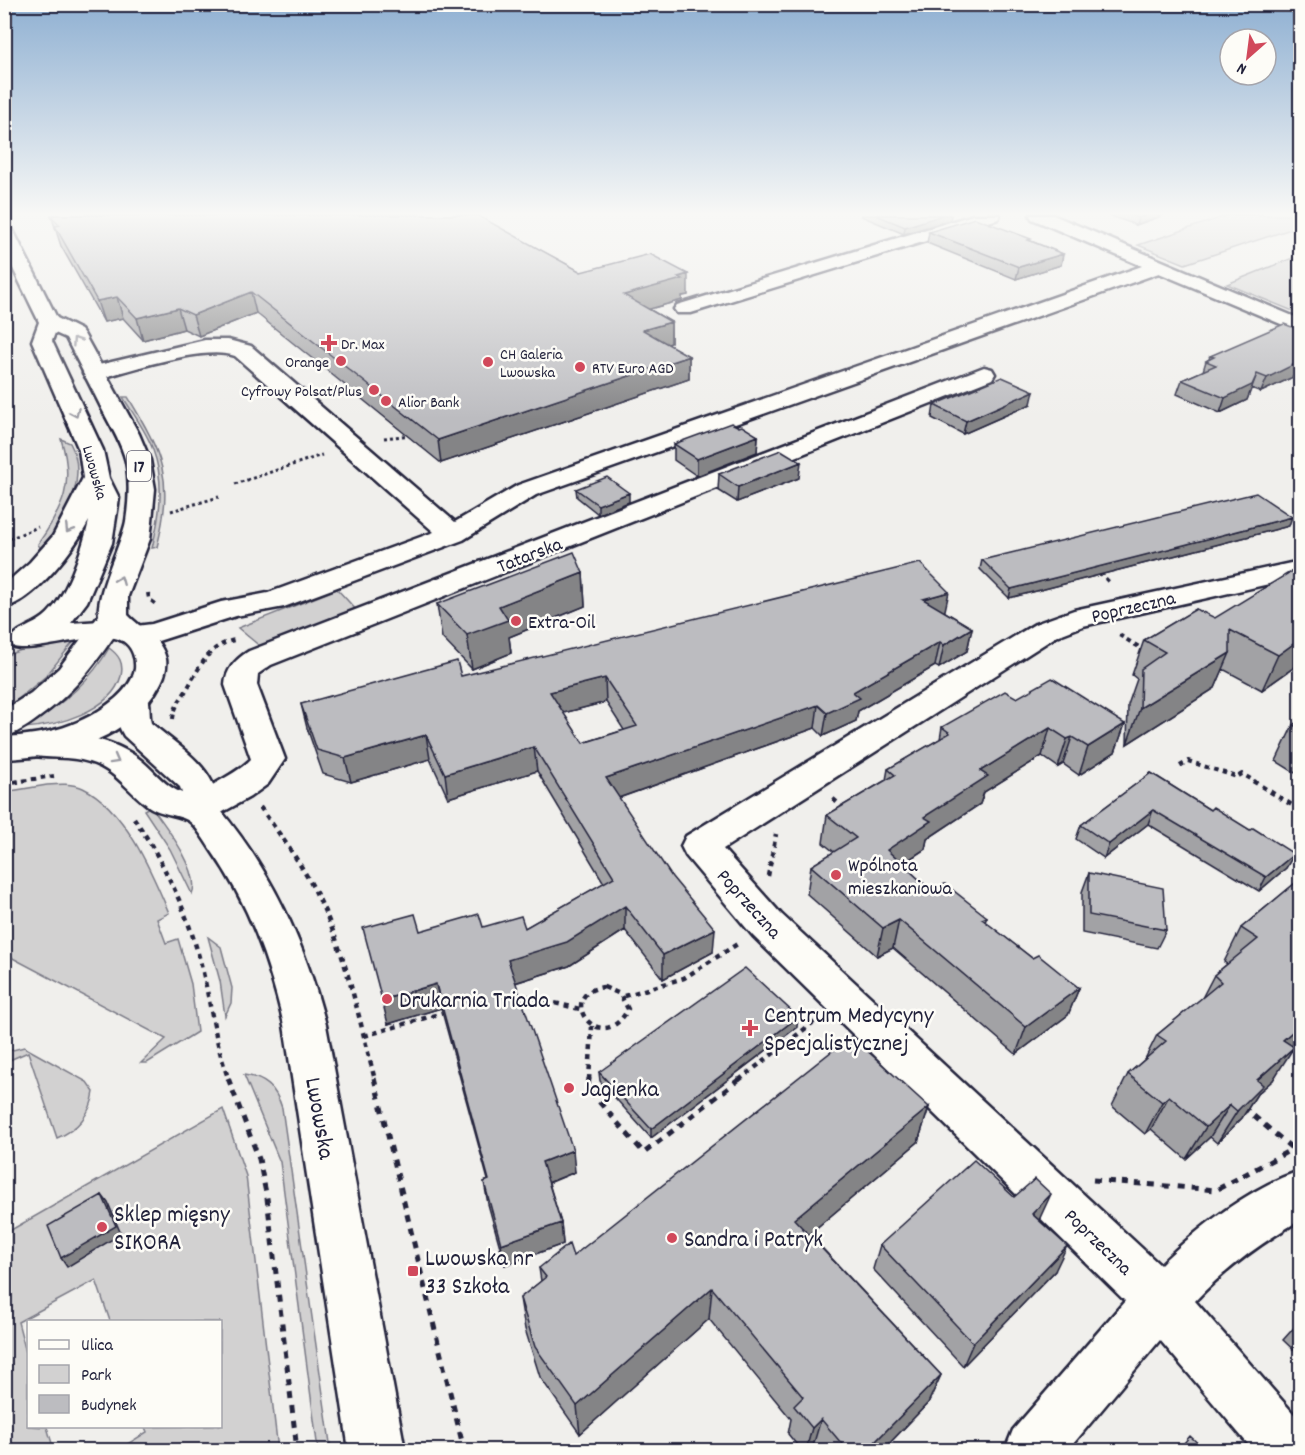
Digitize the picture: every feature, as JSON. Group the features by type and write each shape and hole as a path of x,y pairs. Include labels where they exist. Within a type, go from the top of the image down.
{"main road":[{"path":"30,283 49,322"},
{"path":"684,309 770,283"},
{"path":"118,628 155,633 231,609 274,601 453,534 527,490 1112,283"},
{"path":"1199,283 1300,326"},
{"name":"Lwowska","path":"15,643 55,623 66,613 92,560 102,528 106,498 96,478 91,450 42,341 49,322 74,334 138,460 142,489 136,539 114,596 118,628"},
{"path":"94,373 205,346 237,349 266,370 453,534"},
{"name":"Tatarska","path":"200,809 253,778 263,769 268,759 240,678 244,670 260,658 984,374"},
{"path":"4,599 28,579 58,546 74,523 96,478"},
{"name":"Poprzeczna","path":"1289,1450 1161,1300 767,925 699,846 1046,630 1074,619 1300,569"},
{"path":"150,669 175,648 250,617 274,601"},
{"path":"38,746 70,738 100,725 134,699 145,684 151,662 147,649 118,628"},
{"path":"4,726 61,683 118,628"},
{"name":"17","path":"15,643 57,634 118,628"},
{"name":"Lwowska","path":"134,699 132,714 136,728 195,781 200,794 200,809 227,841 251,876 271,917 298,992 377,1450"},
{"path":"4,748 74,747 105,754 129,768 163,799 180,807 200,809"},
{"path":"1033,1450 1161,1300 1205,1256 1253,1221 1297,1171"}],"path":[{"path":"381,439 415,435"},
{"path":"235,484 329,453"},
{"path":"171,512 219,497"},
{"path":"4,541 39,526 45,526"},
{"path":"1094,568 1109,582"},
{"path":"149,588 149,599 161,607"},
{"path":"1110,630 1149,653"},
{"path":"1180,766 1188,761 1237,777 1242,774 1300,810"},
{"path":"4,784 64,776"},
{"path":"828,795 852,814"},
{"path":"129,812 158,854 184,910 204,976 219,1053 259,1159 267,1198 297,1450"},
{"path":"767,881 778,825"},
{"path":"624,996 684,978 767,925"},
{"path":"596,988 612,988 624,996 628,1009 622,1022 608,1028 592,1026 581,1016 580,1010 584,996 596,988"},
{"path":"514,993 580,1010"},
{"path":"364,1036 442,1013"},
{"path":"592,1026 588,1089 644,1153 818,1018"},
{"path":"1291,1048 1300,1055"},
{"path":"1243,1107 1297,1171"},
{"path":"1297,1171 1300,1145"},
{"path":"1086,1179 1216,1190 1297,1171"}],"green space":[{"path":"1300,283 1300,314 1227,284"},
{"path":"123,397 128,397 150,435 162,468 165,503 157,547 152,548 160,499 157,462 147,437"},
{"path":"61,439 70,443 75,457 76,485 66,514 42,551 38,544 54,519 64,495 67,469"},
{"path":"337,589 359,613 262,648 238,628"},
{"path":"75,640 46,676 5,710 4,656 36,645"},
{"path":"109,648 120,660 122,671 116,688 107,699 66,720 24,728 72,694 101,661"},
{"path":"47,785 79,786 98,797 112,810 145,861 169,913 157,919 166,943 178,939 191,984 197,1032 147,1063 141,1063 166,1039 5,954 5,792"},
{"path":"151,806 187,861 194,885 192,894 170,849 144,810"},
{"path":"208,937 221,947 232,988 231,1003 225,1016 220,981"},
{"path":"24,1047 87,1082 94,1092 90,1107 82,1120 71,1131 57,1138 28,1052 5,1062 5,1052"},
{"path":"244,1075 264,1081 269,1085 282,1108 331,1450 318,1450 280,1162"},
{"path":"223,1109 246,1176 278,1450 118,1450 147,1432 145,1428 222,1428 222,1320 110,1320 96,1280 18,1322 27,1356 27,1428 47,1428 54,1450 5,1450 4,1234"}],"building":[{"name":"CH Galeria Lwowska","path":"87,283 668,283 624,295 671,322 643,330 689,356 438,440 251,292 193,315 178,308 137,318 117,297 97,301"},
{"path":"1284,324 1300,330 1300,352 1296,355 1300,358 1295,361 1299,362 1267,378 1257,374 1252,385 1225,398 1182,380 1216,365 1206,361 1214,357 1210,356"},
{"path":"1002,377 1034,391 966,421 934,405"},
{"path":"731,423 742,426 758,436 697,459 674,444"},
{"path":"781,450 801,462 738,487 719,474"},
{"path":"607,477 629,493 598,505 576,489"},
{"path":"1256,493 1292,517 1011,589 982,560"},
{"path":"574,552 583,573 499,606 508,620 467,635 437,604"},
{"path":"920,563 949,592 923,599 972,628 944,645 940,642 853,692 860,698 827,713 818,705 606,778 672,877 715,929 663,955 625,906 567,942 508,960 573,1150 542,1162 561,1223 501,1244 484,1182 489,1180 436,984 382,1000 363,928 415,914 420,931 479,914 483,927 521,916 525,928 614,877 534,747 445,774 426,735 345,758 317,750 301,704 457,661 461,676","holes":["605,678 637,726 583,743 550,692"]},
{"path":"1300,566 1300,639 1278,655 1230,630 1230,653 1140,708 1141,669 1165,652 1144,640 1196,609 1215,618"},
{"path":"1052,678 1125,724 1088,747 1072,737 1067,739 1050,728 980,771 988,776 924,817 931,821 887,850 932,891 945,884 987,917 982,919 1032,958 1038,955 1079,988 1026,1027 899,920 883,928 811,866 856,838 827,815 895,775 888,769 950,733 942,727 1005,691 1017,698"},
{"path":"1300,720 1300,729 1293,725"},
{"path":"1151,773 1210,810 1213,807 1250,830 1253,828 1294,854 1266,877 1153,810 1109,844 1081,825"},
{"path":"1089,873 1163,888 1166,930 1089,915"},
{"path":"1300,879 1300,1025 1283,1040 1294,1047 1257,1080 1263,1085 1237,1111 1230,1105 1206,1127 1169,1096 1162,1102 1128,1074 1166,1041 1157,1035 1221,982 1214,975 1258,939 1241,928"},
{"path":"745,968 798,1017 651,1129 599,1072"},
{"path":"851,1036 929,1107 794,1219 941,1375 867,1450 847,1450 821,1419 812,1428 794,1406 803,1397 712,1288 577,1406 535,1347 520,1298 546,1277 539,1268 569,1244 573,1256"},
{"path":"974,1160 1014,1197 1035,1179 1051,1194 1032,1214 1067,1246 973,1343 880,1245"},
{"path":"102,1195 116,1226 61,1258 48,1226"},
{"path":"1190,1436 1205,1450 1178,1450"}],"place":[{"name":"Dr. Max","path":"329,343"},
{"name":"Orange","path":"341,361"},
{"name":"CH Galeria Lwowska","path":"488,362"},
{"name":"RTV Euro AGD","path":"580,367"},
{"name":"Cyfrowy Polsat/Plus","path":"374,390"},
{"name":"Alior Bank","path":"386,401"},
{"name":"Extra-Oil","path":"516,621"},
{"name":"Wpólnota mieszkaniowa","path":"836,875"},
{"name":"Drukarnia Triada","path":"387,999"},
{"name":"Centrum Medycyny Specjalistycznej","path":"750,1028"},
{"name":"Jagienka","path":"569,1088"},
{"name":"Sklep mięsny SIKORA","path":"102,1227"},
{"name":"Sandra i Patryk","path":"672,1238"},
{"name":"Lwowska nr 33 Szkoła","path":"413,1271"}]}
